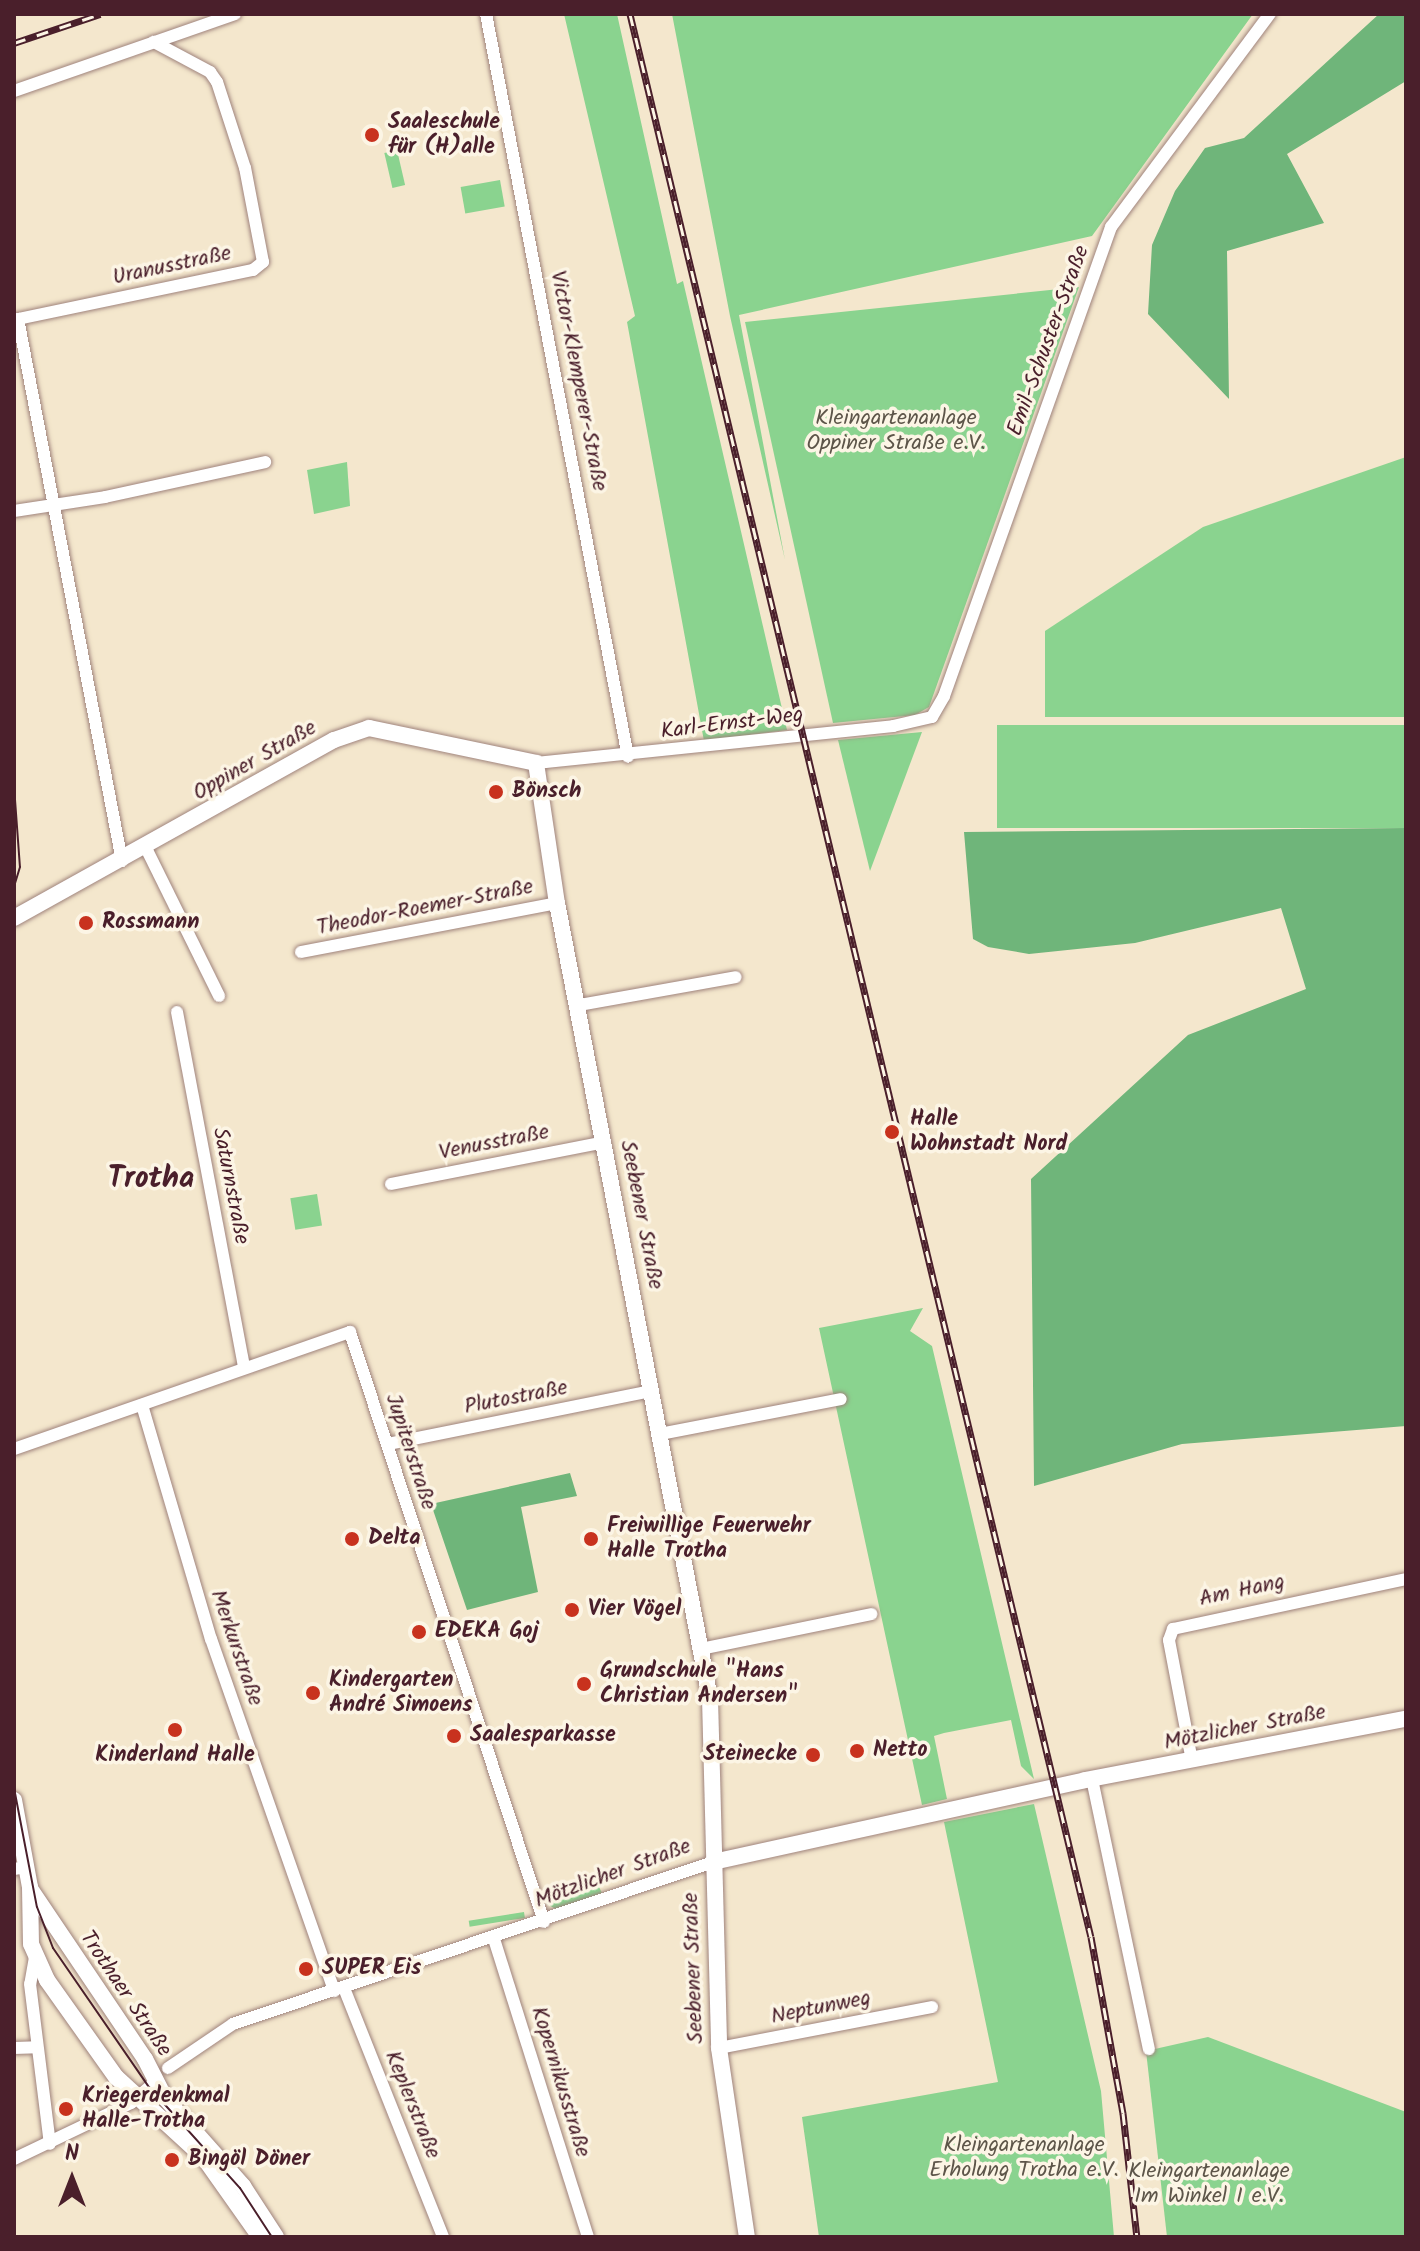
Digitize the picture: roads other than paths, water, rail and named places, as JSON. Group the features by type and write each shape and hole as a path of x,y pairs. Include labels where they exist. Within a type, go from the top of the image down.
{"street":[{"path":"14,91 235,14"},
{"name":"Victor-Klemperer-Straße","path":"486,14 628,757"},
{"name":"Emil-Schuster-Straße","path":"932,717 944,696 1111,227 1270,14"},
{"name":"Uranusstraße","path":"122,861 18,319 253,270 263,262 245,168 217,82 210,72 154,42"},
{"path":"14,511 52,507 265,462"},
{"name":"Karl-Ernst-Weg","path":"536,763 628,757 912,724 932,717"},
{"name":"Oppiner Straße","path":"14,918 146,848 334,740 369,728 536,763"},
{"name":"Seebener Straße","path":"536,763 557,903 701,1649 713,1738 719,2048 747,2237"},
{"path":"146,848 219,996"},
{"name":"Theodor-Roemer-Straße","path":"301,952 557,903"},
{"path":"579,1005 736,977"},
{"name":"Saturnstraße","path":"177,1012 244,1368"},
{"name":"Venusstraße","path":"391,1184 605,1142"},
{"name":"Jupiterstraße","path":"14,1449 350,1332 544,1922"},
{"name":"Plutostraße","path":"388,1444 652,1391"},
{"path":"660,1434 841,1399"},
{"name":"Merkurstraße","path":"142,1405 211,1639 339,1989"},
{"name":"Am Hang","path":"1192,1761 1169,1640 1173,1629 1406,1579"},
{"path":"701,1649 871,1614"},
{"name":"Mötzlicher Straße","path":"14,2159 50,2144 137,2098 162,2074 233,2024 494,1939 713,1862 1092,1779 1406,1719"},
{"path":"1092,1779 1149,2049"},
{"name":"Trothaer Straße","path":"14,1800 20,1868 30,1887 162,2074 165,2098 243,2186 276,2237"},
{"name":"Trothaer Straße","path":"30,1887 28,1926 35,1957 116,2077 204,2158 260,2237"},
{"name":"Kopernikusstraße","path":"494,1939 588,2237"},
{"name":"Trothaer Straße","path":"35,1957 30,1984 50,2144"},
{"name":"Keplerstraße","path":"339,1989 443,2237"},
{"name":"Neptunweg","path":"719,2048 932,2007"},
{"path":"14,2048 37,2047"}],"tram line":[{"path":"14,786 20,867 14,887"},
{"path":"14,1788 37,1907 53,1948 149,2087 240,2188 272,2237"}],"railway":[{"path":"14,43 100,14"},
{"path":"630,14 1091,1937 1123,2113 1137,2237"}],"place":[{"name":"Saaleschule für (H)alle","path":"372,135"},
{"name":"Bönsch","path":"496,792"},
{"name":"Rossmann","path":"86,923"},
{"name":"Halle Wohnstadt Nord","path":"892,1132"},
{"name":"Delta","path":"352,1539"},
{"name":"Freiwillige Feuerwehr Halle Trotha","path":"591,1539"},
{"name":"Vier Vögel","path":"572,1610"},
{"name":"EDEKA Goj","path":"419,1632"},
{"name":"Grundschule \"Hans Christian Andersen\"","path":"584,1684"},
{"name":"Kindergarten André Simoens","path":"313,1693"},
{"name":"Kinderland Halle","path":"175,1730"},
{"name":"Saalesparkasse","path":"454,1736"},
{"name":"Netto","path":"857,1751"},
{"name":"Steinecke","path":"813,1755"},
{"name":"SUPER Eis","path":"306,1969"},
{"name":"Kriegerdenkmal Halle-Trotha","path":"66,2109"},
{"name":"Bingöl Döner","path":"172,2160"}],"district":[{"name":"Trotha","path":"151,1179"}],"park label":[{"name":"Kleingartenanlage Oppiner Straße e.V.","path":"896,430"},
{"name":"Kleingartenanlage Erholung Trotha e.V.","path":"1024,2158"},
{"name":"Kleingartenanlage Im Winkel I e.V.","path":"1209,2184"}]}
